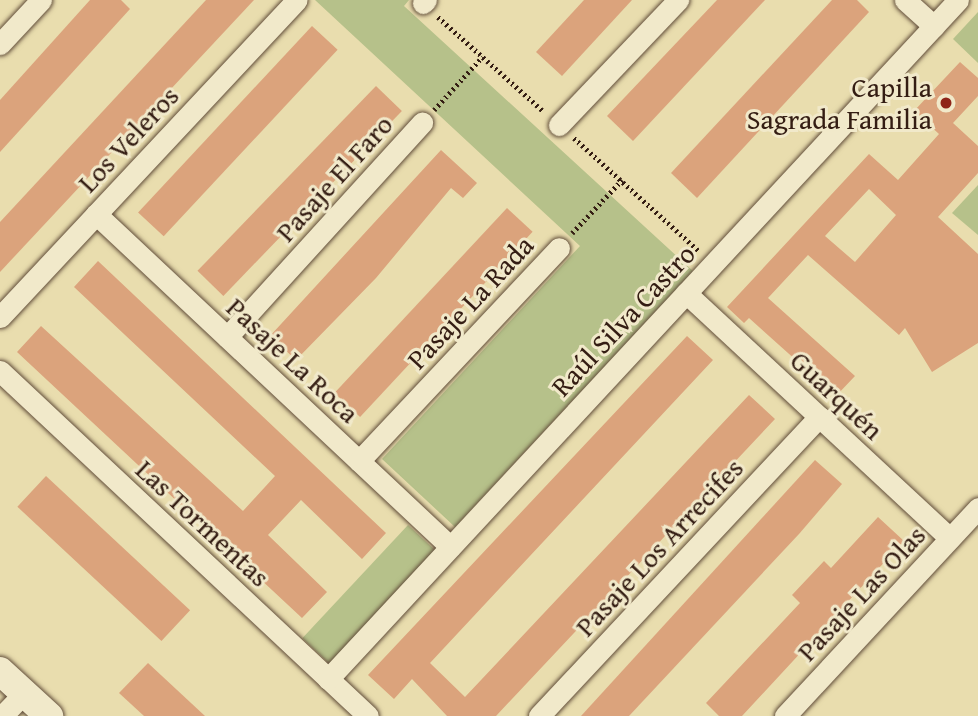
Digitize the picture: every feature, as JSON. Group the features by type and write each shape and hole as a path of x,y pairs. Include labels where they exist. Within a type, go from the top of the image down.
{"main road":[{"path":"0,671 48,716"}],"street":[{"path":"0,44 41,0"},
{"name":"Los Veleros","path":"0,317 297,0"},
{"path":"559,125 678,0"},
{"path":"905,0 933,26"},
{"name":"Raúl Silva Castro","path":"328,678 958,0"},
{"name":"Pasaje El Faro","path":"227,337 422,123"},
{"name":"Pasaje La Roca","path":"96,214 450,547"},
{"name":"Pasaje La Rada","path":"359,461 559,248"},
{"name":"Guarquén","path":"686,293 950,538"},
{"name":"Las Tormentas","path":"0,372 368,716"},
{"name":"Pasaje Los Arrecifes","path":"539,716 819,416"},
{"name":"Pasaje Las Olas","path":"785,716 978,508"},
{"path":"2,716 24,693"}],"path":[{"name":"Pasaje El Faro","path":"422,123 482,57"},
{"name":"Pasaje La Rada","path":"559,248 622,180"}],"green space":[{"path":"315,0 409,0 404,6 693,271 455,527 382,459 580,246"},
{"path":"978,12 978,63 953,39"},
{"path":"978,185 978,235 952,213"},
{"path":"408,525 437,552 332,666 302,638"}],"building":[{"path":"90,0 121,0 130,9 0,152 0,100"},
{"path":"206,0 254,0 0,272 0,222"},
{"path":"584,0 632,0 562,76 536,52"},
{"path":"717,0 765,0 633,141 607,116"},
{"path":"832,0 857,0 869,12 697,198 671,173"},
{"path":"312,26 338,50 164,236 138,212"},
{"path":"960,62 978,78 978,96 953,123 978,146 978,173 938,217 978,254 978,343 932,372 905,328 899,335 808,255 768,298 855,376 836,396 749,318 744,323 727,307 869,154 898,180 939,134 914,111","holes":["869,189 896,215 855,262 825,236"]},
{"path":"376,86 402,111 223,296 197,271"},
{"path":"441,150 477,183 463,198 451,188 376,278 296,360 270,336"},
{"path":"507,208 533,232 360,417 334,393"},
{"path":"98,261 386,533 362,559 301,500 268,535 327,592 302,618 17,352 41,326 243,511 275,476 74,287"},
{"path":"687,336 713,360 430,663 465,697 749,395 775,419 496,716 447,716 412,679 394,699 368,675"},
{"path":"815,460 842,484 799,534 629,716 581,716"},
{"path":"46,476 190,610 161,641 17,507"},
{"path":"878,517 904,541 742,716 719,716 706,703 800,603 792,595 824,561 831,568"},
{"path":"148,663 205,716 144,716 119,693"}],"place":[{"name":"Capilla Sagrada Familia","path":"946,103"}]}
